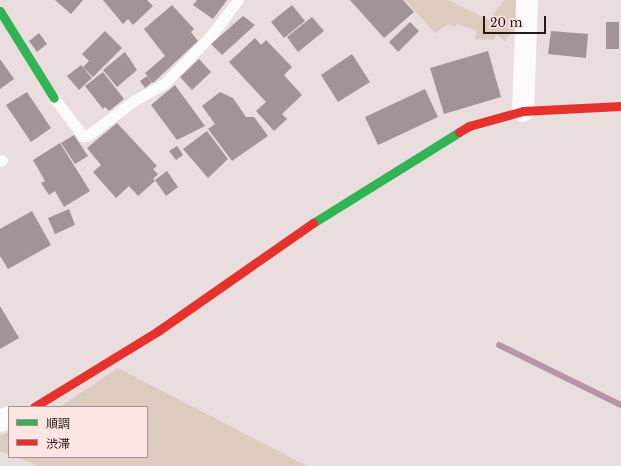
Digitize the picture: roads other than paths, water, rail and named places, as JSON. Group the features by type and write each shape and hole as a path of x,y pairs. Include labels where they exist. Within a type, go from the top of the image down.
{"street":[{"path":"523,111 527,0"},
{"path":"0,11 54,98"},
{"path":"36,406 158,331 274,247 404,164 469,126 523,111 621,106"}],"lane":[{"path":"54,98 83,136 87,136 135,100 164,84 213,33 238,0"}],"waterway":[{"path":"499,345 621,405"}]}
